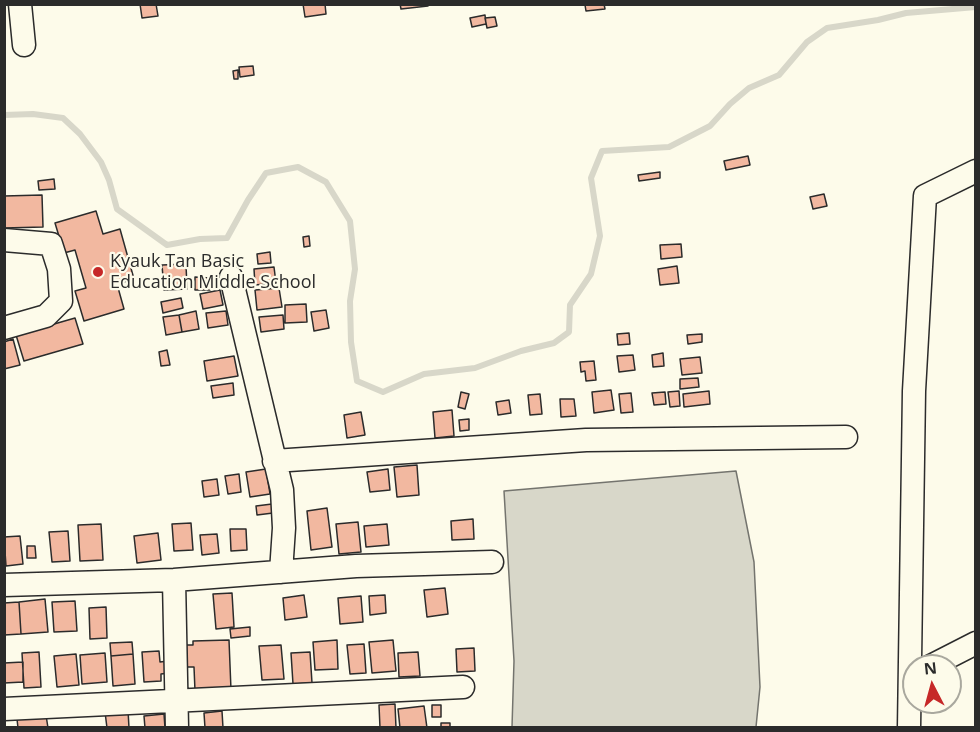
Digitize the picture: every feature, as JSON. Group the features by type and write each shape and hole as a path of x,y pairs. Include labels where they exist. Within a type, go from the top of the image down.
{"street":[{"path":"20,4 24,45"},
{"path":"912,654 914,392 925,196 975,171"},
{"path":"4,240 51,244 59,269 62,301 46,316 4,328"},
{"path":"231,277 282,490 284,528 281,572"},
{"path":"274,461 586,440 846,437"},
{"path":"4,585 174,580 356,566 492,562"},
{"path":"174,580 177,728"},
{"path":"955,654 975,644"},
{"path":"4,709 463,687"}],"shaded area":[{"path":"736,471 754,562 760,687 756,727 512,727 514,661 504,491"}],"building":[{"path":"140,4 156,4 158,16 142,18"},
{"path":"303,4 325,4 326,14 305,17"},
{"path":"400,4 428,4 428,6 401,9"},
{"path":"604,4 605,9 586,11 585,5"},
{"path":"485,15 486,24 472,27 470,18"},
{"path":"495,17 497,26 487,28 485,18"},
{"path":"253,66 254,75 240,77 239,67"},
{"path":"238,70 238,79 234,79 233,71"},
{"path":"748,156 750,165 726,170 724,161"},
{"path":"660,172 660,178 639,181 638,175"},
{"path":"54,179 55,189 39,190 38,181"},
{"path":"824,194 827,206 813,209 810,197"},
{"path":"42,195 43,227 4,228 4,196"},
{"path":"96,211 103,234 120,229 134,279 117,284 124,309 84,321 75,291 86,288 75,250 64,253 55,223"},
{"path":"309,236 310,246 304,247 303,237"},
{"path":"681,244 682,257 661,259 660,245"},
{"path":"270,252 271,263 258,264 257,254"},
{"path":"186,264 187,289 164,290 162,265"},
{"path":"677,266 679,283 660,285 658,269"},
{"path":"274,267 276,283 255,285 254,269"},
{"path":"195,277 210,278 210,290 195,290"},
{"path":"279,288 282,307 257,310 255,290"},
{"path":"220,290 223,305 203,309 200,294"},
{"path":"181,298 183,308 163,313 161,302"},
{"path":"306,304 307,322 285,323 285,305"},
{"path":"326,310 329,328 314,331 311,312"},
{"path":"196,311 199,329 182,332 179,315"},
{"path":"226,311 228,325 208,328 206,313"},
{"path":"179,315 182,332 166,335 163,317"},
{"path":"283,315 284,329 261,332 259,317"},
{"path":"75,318 83,344 24,361 16,335"},
{"path":"629,333 630,344 618,345 617,334"},
{"path":"702,334 702,342 688,344 687,335"},
{"path":"13,339 20,365 4,369 4,342"},
{"path":"167,350 170,365 161,366 159,352"},
{"path":"663,353 664,366 653,367 652,355"},
{"path":"633,355 635,370 619,372 617,356"},
{"path":"234,356 238,376 207,381 204,361"},
{"path":"700,357 702,373 682,375 680,359"},
{"path":"594,361 596,380 586,381 585,371 581,372 580,362"},
{"path":"698,378 699,387 680,389 680,379"},
{"path":"233,383 234,395 213,398 211,386"},
{"path":"611,390 614,410 594,413 592,392"},
{"path":"679,391 680,406 670,407 668,392"},
{"path":"709,391 710,404 684,407 683,394"},
{"path":"461,392 469,394 465,409 458,407"},
{"path":"665,392 666,404 654,405 652,393"},
{"path":"631,393 633,412 621,413 619,394"},
{"path":"540,394 542,414 530,415 528,395"},
{"path":"560,399 574,399 576,416 561,417"},
{"path":"509,400 511,413 498,415 496,402"},
{"path":"452,410 454,436 435,438 433,412"},
{"path":"361,412 365,435 347,438 344,415"},
{"path":"469,419 469,430 460,431 459,420"},
{"path":"417,465 419,495 397,497 394,467"},
{"path":"266,469 270,494 250,497 246,472"},
{"path":"388,469 390,490 370,492 367,472"},
{"path":"239,474 241,492 228,494 225,476"},
{"path":"217,479 219,495 204,497 202,481"},
{"path":"272,504 273,513 257,515 256,506"},
{"path":"327,508 332,547 311,550 307,511"},
{"path":"473,519 474,539 452,540 451,521"},
{"path":"358,522 361,552 339,554 336,524"},
{"path":"191,523 193,550 174,551 172,524"},
{"path":"101,524 103,560 80,561 78,525"},
{"path":"387,524 389,545 366,547 364,526"},
{"path":"230,529 246,529 247,550 231,551"},
{"path":"68,531 70,561 52,562 49,532"},
{"path":"158,533 161,560 137,563 134,536"},
{"path":"217,534 219,553 202,555 200,535"},
{"path":"20,536 23,564 6,566 4,537"},
{"path":"27,546 35,546 36,558 27,558"},
{"path":"445,588 448,614 427,617 424,590"},
{"path":"232,593 234,627 216,629 213,594"},
{"path":"304,595 307,617 285,620 283,598"},
{"path":"385,595 386,613 370,615 369,596"},
{"path":"361,596 363,622 340,624 338,598"},
{"path":"45,599 48,632 21,634 19,602"},
{"path":"75,601 77,631 54,632 52,602"},
{"path":"19,602 21,634 4,635 4,603"},
{"path":"106,607 107,638 90,639 89,608"},
{"path":"250,627 250,636 231,638 230,629"},
{"path":"229,640 231,690 195,691 194,667 186,667 186,645 193,645 193,641"},
{"path":"337,640 338,669 315,670 313,642"},
{"path":"393,640 396,671 372,673 369,642"},
{"path":"132,642 133,654 111,656 110,643"},
{"path":"364,644 366,673 350,674 347,645"},
{"path":"281,645 284,679 262,680 259,646"},
{"path":"474,648 475,671 457,672 456,649"},
{"path":"159,651 160,662 168,661 169,673 161,674 161,681 144,682 142,652"},
{"path":"39,652 41,687 24,688 22,653"},
{"path":"310,652 312,683 293,684 291,653"},
{"path":"418,652 420,676 399,677 398,653"},
{"path":"105,653 107,682 82,684 80,655"},
{"path":"76,654 79,685 57,687 54,656"},
{"path":"133,654 135,684 113,686 111,656"},
{"path":"23,662 23,682 4,683 4,663"},
{"path":"395,704 396,728 380,728 379,705"},
{"path":"432,705 441,705 441,717 432,717"},
{"path":"424,706 427,728 400,728 398,709"},
{"path":"128,710 129,728 107,728 105,712"},
{"path":"222,711 223,728 205,728 204,713"},
{"path":"164,714 165,728 145,728 144,716"},
{"path":"46,715 48,728 18,728 17,719"},
{"path":"441,723 450,723 450,728 441,728"}],"waterway":[{"path":"4,115 33,114 63,118 80,134 101,162 117,209 167,245 200,239 227,238 266,173 298,167 326,182 350,221 355,269 350,301 351,342 357,381 383,392 424,374 475,368 521,351 554,343 569,332 570,305 591,274 600,236 591,178 602,151 669,147 710,126 749,88 779,75 807,42 827,28 906,13 976,7"}],"place":[{"name":"Kyauk Tan Basic Education Middle School","path":"98,272"}]}
